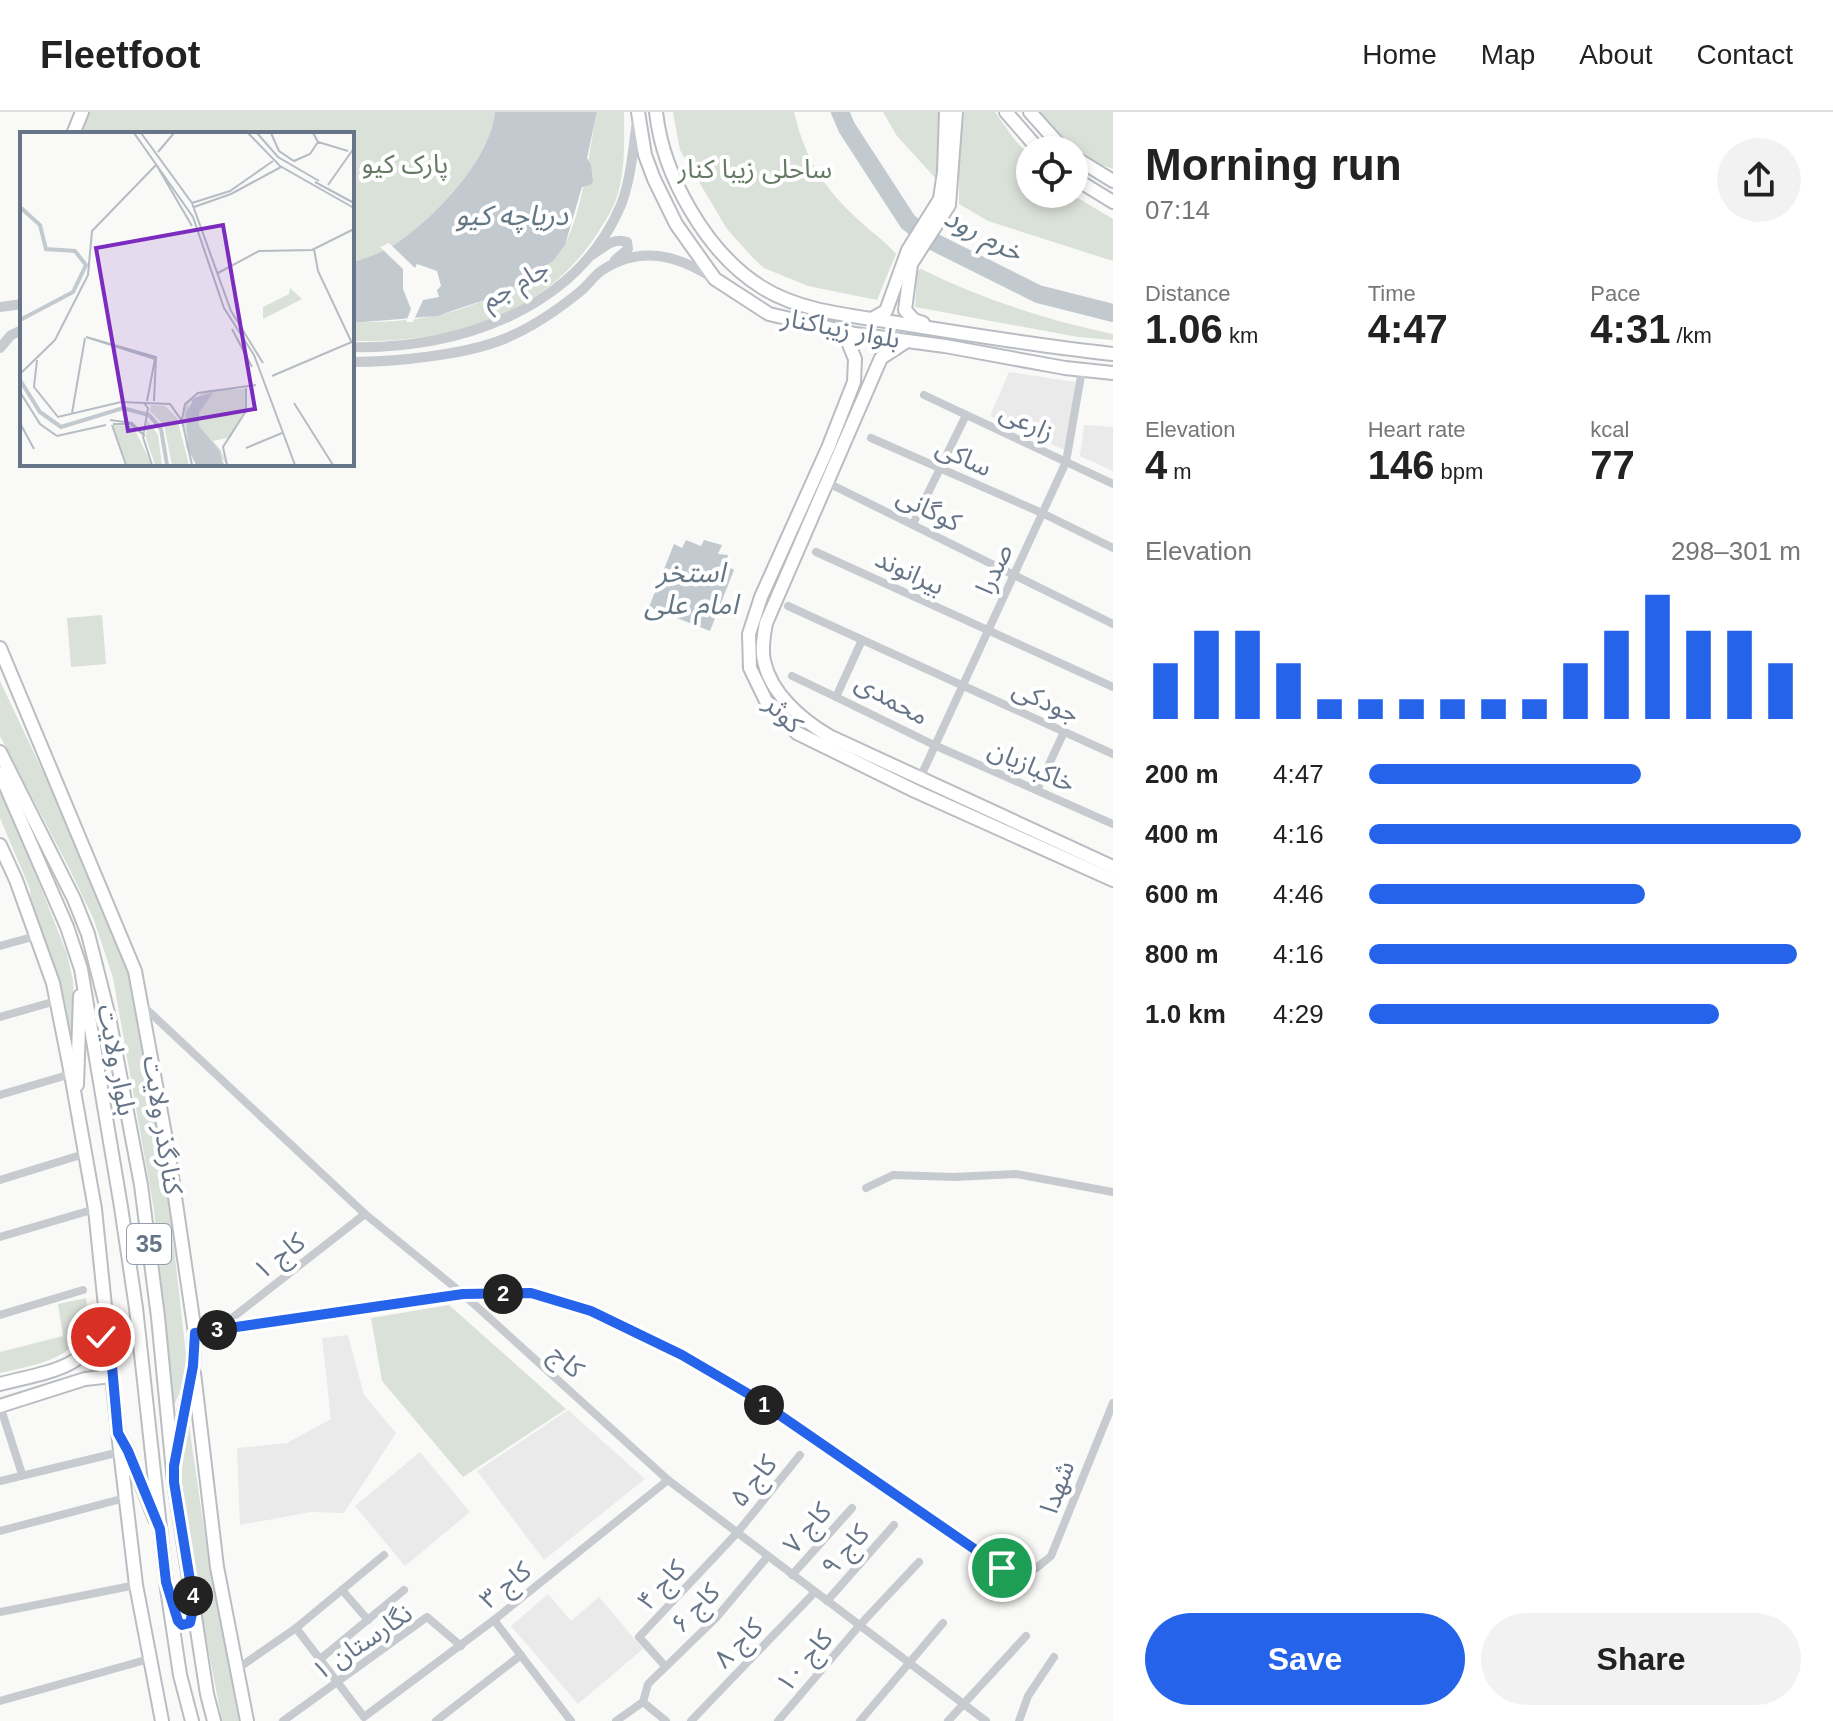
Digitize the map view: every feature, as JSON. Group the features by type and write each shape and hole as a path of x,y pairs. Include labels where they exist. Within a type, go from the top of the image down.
{"main road":[{"path":"74,132 82,112"},
{"name":"بلوار زیباکنار","path":"656,112 668,163 680,192 698,222 735,268 764,289 792,302 835,313 946,332 1113,354"},
{"path":"938,214 946,112"},
{"path":"872,319 886,311 911,253 951,193 956,112"},
{"path":"1006,112 1027,136"},
{"path":"1030,112 1051,136"},
{"name":"بلوار زیباکنار","path":"637,114 654,179 676,224 715,279 769,314 844,332 1113,373"},
{"path":"1088,166 1113,181"},
{"path":"1088,187 1113,202"},
{"path":"911,253 905,310 914,320 946,332"},
{"name":"کوثر","path":"799,528 854,382 855,359 844,332"},
{"name":"کوثر","path":"907,341 881,358 826,482 761,597 749,634 750,668 766,701 797,733 1113,867"},
{"path":"854,382 863,379 868,387"},
{"name":"کنارگذر ولایت","path":"0,648 135,971 167,1142 195,1333 193,1366 217,1567 247,1721"},
{"name":"بلوار ولایت","path":"0,752 74,899 99,972 141,1185 174,1482 207,1694 214,1721"},
{"name":"بلوار ولایت","path":"0,773 67,927 81,969 136,1308 166,1582 180,1675 192,1721"},
{"name":"کوثر","path":"917,785 1113,880"},
{"path":"0,845 4,863 53,983 71,1074 95,1209 136,1585 162,1721"},
{"path":"75,1096 79,1078 81,969"},
{"path":"0,1384 72,1365 101,1337 108,1322"},
{"path":"174,1466 193,1366"},
{"path":"64,1367 72,1374 68,1383"},
{"path":"0,1406 90,1377 112,1376"},
{"path":"118,1433 160,1529"},
{"path":"166,1582 182,1625 190,1623 194,1605"},
{"path":"180,1675 180,1660 183,1656 191,1655 207,1694"}],"street":[{"name":"جام جم","path":"354,347 413,342 463,334 493,325 519,312 569,278 588,257 620,205 628,181 637,114"},
{"path":"588,257 611,242 620,239 627,242 628,249 601,271"},
{"name":"جام جم","path":"354,362 461,350 503,339 582,290 601,271 619,261 640,256 683,260 715,279"},
{"path":"0,307 20,304"},
{"path":"0,348 11,335 20,331"},
{"name":"صدرا","path":"917,785 1066,462 1082,370"},
{"name":"زارعی","path":"924,395 1113,484"},
{"path":"913,524 966,415"},
{"name":"ساکی","path":"871,438 1042,513 1113,548"},
{"name":"کوگانی","path":"826,482 1112,622"},
{"name":"بیرانوند","path":"816,552 1113,687"},
{"name":"محمدی","path":"788,606 962,685"},
{"name":"محمدی","path":"862,640 836,697 934,745"},
{"path":"792,676 836,697"},
{"name":"جودکی","path":"962,685 1113,754"},
{"path":"1037,790 1064,732"},
{"name":"خاکبازیان","path":"934,745 1113,824"},
{"path":"0,946 36,936"},
{"path":"0,1017 56,1001"},
{"name":"کاج","path":"142,1005 365,1214 463,1294 668,1480 986,1721"},
{"path":"0,1095 71,1074"},
{"path":"0,1180 84,1154"},
{"path":"866,1188 893,1175 954,1177 1016,1174 1113,1192"},
{"path":"0,1237 95,1209"},
{"name":"کاج ۱","path":"217,1330 365,1214"},
{"path":"0,1315 83,1290"},
{"name":"شهدا","path":"195,1333 463,1294 531,1293 591,1311 682,1355 752,1396 1002,1568 1023,1575 1034,1571 1051,1556 1113,1403"},
{"path":"0,1406 22,1474"},
{"path":"0,1481 120,1452"},
{"name":"کاج ۵","path":"737,1533 800,1455"},
{"name":"کاج ۳","path":"337,1683 364,1717 461,1646 668,1480"},
{"path":"0,1531 125,1498"},
{"name":"کاج ۷","path":"792,1575 852,1508"},
{"name":"کاج ۹","path":"827,1601 894,1525"},
{"name":"کاج ۴","path":"665,1666 639,1637 737,1533"},
{"path":"237,1669 296,1628 384,1555"},
{"name":"کاج ۶","path":"643,1702 648,1684 716,1618 768,1556"},
{"name":"کاج ۱۰","path":"778,1721 859,1626 919,1562"},
{"path":"0,1612 136,1585"},
{"path":"342,1590 368,1620"},
{"path":"319,1660 404,1590"},
{"name":"کاج ۸","path":"691,1721 815,1592"},
{"name":"نگارستان ۱","path":"283,1721 427,1617 461,1646"},
{"path":"494,1620 571,1721"},
{"path":"860,1721 943,1623"},
{"path":"296,1628 337,1683"},
{"path":"948,1721 1026,1636"},
{"path":"436,1721 521,1655"},
{"path":"1019,1721 1028,1696 1054,1657"},
{"path":"0,1701 149,1659"},
{"path":"616,1721 643,1702 666,1721"}],"shaded area":[{"path":"1009,372 1075,382 1064,450 990,416"},
{"path":"1084,425 1113,427 1113,471 1080,456"},
{"path":"348,1335 364,1395 396,1433 344,1513 311,1512 240,1525 237,1448 287,1443 331,1419 322,1338"},
{"path":"568,1410 645,1479 544,1560 477,1471"},
{"path":"420,1452 470,1512 405,1566 355,1506"},
{"path":"548,1594 571,1621 599,1597 643,1649 578,1704 511,1626"}],"green space":[{"name":"پارک کیو","path":"89,112 495,112 483,149 444,202 392,246 354,262 354,132 81,132"},
{"path":"597,112 624,112 624,158 615,202 597,234 575,263 549,286 521,305 490,320 457,330 423,337 354,341 354,323 417,319 453,311 509,289 543,268 565,244 585,180"},
{"name":"ساحلی زیبا کنار","path":"673,112 794,112 804,146 828,187 896,254 877,300 808,286 764,268 755,260 727,229 680,150"},
{"path":"883,112 940,112 938,181 897,136"},
{"path":"959,112 995,112 1016,141 1016,208 1088,208 1088,204 1113,219 1113,261 988,221 959,204"},
{"path":"1037,112 1113,112 1113,169 1088,159 1088,136 1054,136"},
{"path":"921,269 1015,308 1113,334 1113,340 1078,337 915,307 917,271"},
{"path":"102,615 106,664 71,667 67,618"},
{"path":"0,681 98,888 128,965 141,1025 170,1213 188,1372 173,1408 154,1210 113,978 94,920 0,736"},
{"path":"0,784 67,954 73,980 76,1040 70,1043 32,912 30,889 0,818"},
{"path":"86,1298 87,1317 83,1332 75,1344 49,1360 0,1373 0,1352 63,1336 58,1304"},
{"path":"449,1305 566,1409 463,1477 382,1381 371,1318"},
{"path":"186,1404 204,1529 239,1721 222,1721 194,1575 179,1471"}],"water":[{"name":"دریاچه کیو","path":"495,112 597,112 587,158 593,182 582,187 565,245 553,261 499,295 437,316 354,323 354,262 392,246 428,218 472,167 491,130"},
{"name":"استخر امام علی","path":"686,540 701,546 704,540 722,545 718,554 728,555 725,565 734,570 710,631 649,607 674,544 682,548"}],"pier":[{"path":"389,243 415,268 417,264 437,271 441,286 437,290 439,297 423,300 413,322 406,322 411,309 403,289 403,269 380,247"}],"waterway":[{"name":"خرم رود","path":"840,112 847,128 908,222 934,242 1038,294 1113,313"}],"route":[{"path":"101,1337 108,1322 118,1433 160,1529 166,1582 182,1625 190,1623 193,1618 194,1605 174,1466 193,1366 195,1333 463,1294 531,1293 591,1311 682,1355 752,1396 1002,1568"}]}
